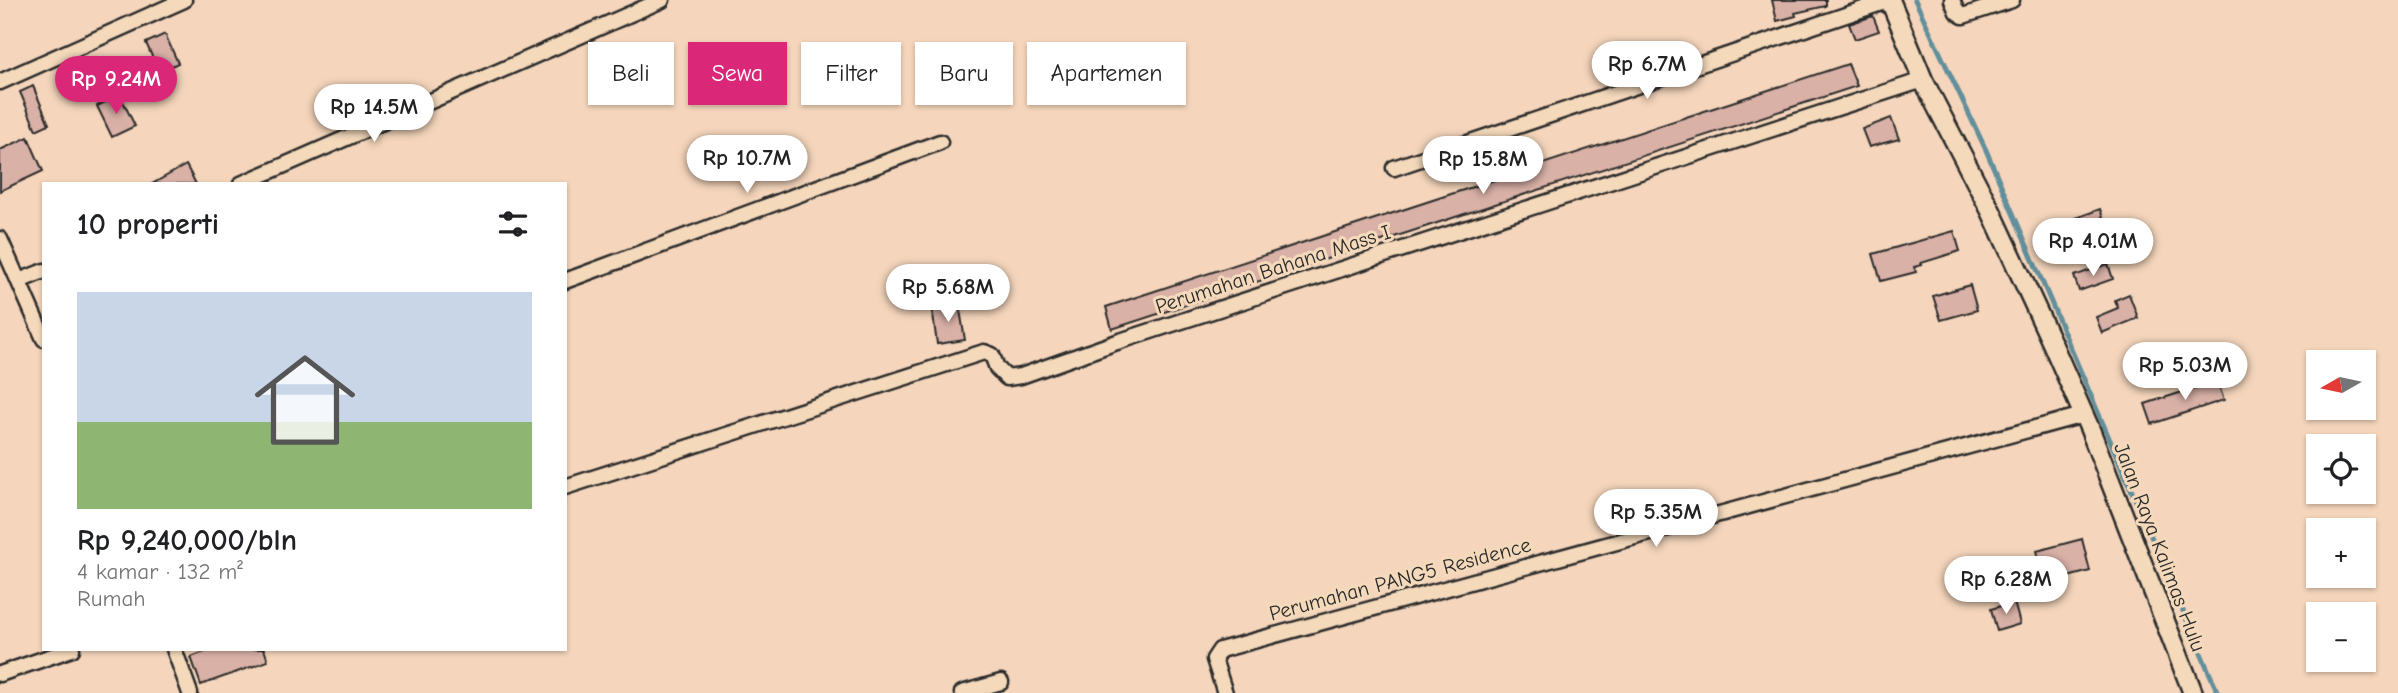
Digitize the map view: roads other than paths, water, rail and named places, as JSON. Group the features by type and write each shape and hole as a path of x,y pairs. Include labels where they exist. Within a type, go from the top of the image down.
{"street":[{"path":"0,82 184,0"},
{"path":"246,182 662,0"},
{"path":"1394,168 1890,0"},
{"name":"Jalan Raya Kalimas Hulu","path":"1890,0 1923,80 1991,211 2084,415 2193,693"},
{"path":"1952,0 1957,12 1963,16 2012,0"},
{"name":"Perumahan Bahana Mass I","path":"567,486 984,352 992,355 999,371 1009,379 1021,376 1143,333 1923,80"},
{"path":"567,280 940,142"},
{"path":"0,239 42,334"},
{"path":"19,281 42,272"},
{"name":"Perumahan PANG5 Residence","path":"1224,693 1214,659 1220,650 2084,415"},
{"path":"0,674 66,651"},
{"path":"175,651 190,693"},
{"path":"962,693 1001,682"}],"waterway":[{"path":"1915,0 1986,150 2218,693"}]}
